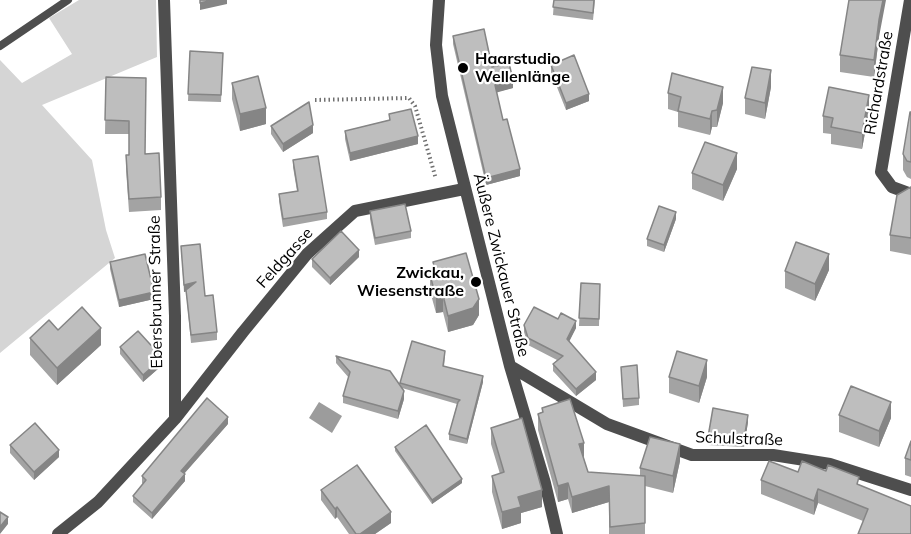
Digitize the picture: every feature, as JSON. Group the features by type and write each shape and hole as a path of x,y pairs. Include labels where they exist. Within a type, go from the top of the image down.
{"street":[{"name":"Ebersbrunner Straße","path":"164,0 175,316 175,419"},
{"name":"Äußere Zwickauer Straße","path":"439,0 436,45 442,96 510,366 545,483 557,534"},
{"name":"Richardstraße","path":"910,0 881,172 892,187 911,194"},
{"name":"Feldgasse","path":"175,419 307,254 355,211 464,189"},
{"name":"Schulstraße","path":"510,366 607,424 692,455 773,455 796,458 830,464 911,490"},
{"path":"58,534 98,502 175,419"}],"lane":[{"path":"0,46 68,0"}],"path":[{"path":"315,100 409,98 415,105 439,195"}],"shaded area":[{"path":"79,0 156,0 157,57 42,105 92,160 106,230 115,258 0,353 0,60 22,83 72,54 49,18"},
{"path":"319,402 342,416 332,433 309,418"}],"building":[{"path":"554,0 594,0 593,13 553,7"},
{"path":"849,0 883,0 874,60 840,55"},
{"path":"484,29 492,67 509,63 513,80 495,85 503,120 507,119 520,169 486,178 453,36"},
{"path":"190,51 223,53 221,95 188,94"},
{"path":"574,55 589,94 566,103 551,65"},
{"path":"752,67 771,70 765,103 745,98"},
{"path":"672,73 723,87 717,110 712,111 710,119 678,111 681,97 668,93"},
{"path":"258,76 266,108 240,114 232,83"},
{"path":"106,77 146,78 145,154 159,153 161,197 129,199 126,155 129,155 129,121 105,120"},
{"path":"829,87 869,95 862,133 831,127 833,118 823,116"},
{"path":"309,102 313,125 283,144 271,126"},
{"path":"411,109 418,136 350,153 345,131 390,120 389,114"},
{"path":"910,112 911,162 907,161 903,154"},
{"path":"705,142 737,153 723,185 692,173"},
{"path":"318,156 327,212 283,219 279,194 298,191 293,160"},
{"path":"911,187 911,238 890,235 897,195"},
{"path":"405,204 411,231 375,238 370,211"},
{"path":"659,206 676,212 664,245 647,239"},
{"path":"341,231 359,250 330,278 312,259"},
{"path":"796,242 829,254 815,284 785,271"},
{"path":"200,244 205,296 213,295 217,332 191,335 186,290 196,282 184,285 181,246"},
{"path":"466,253 479,299 473,308 448,316 443,295 436,297 430,275 436,273 433,262"},
{"path":"145,254 154,292 119,300 110,262"},
{"path":"581,283 600,284 599,319 579,318"},
{"path":"82,307 101,328 57,368 30,338 49,320 58,330"},
{"path":"534,307 558,319 561,313 576,321 567,339 596,372 576,389 553,364 563,356 528,338 524,325"},
{"path":"138,331 159,354 159,361 143,375 120,347"},
{"path":"412,341 445,351 443,366 483,376 467,439 449,434 460,400 400,383"},
{"path":"677,351 707,360 699,386 669,377"},
{"path":"336,356 390,371 404,391 398,411 343,396 350,372"},
{"path":"637,365 639,398 623,399 621,367"},
{"path":"851,386 891,402 879,431 839,415"},
{"path":"207,398 228,417 181,471 185,474 152,513 133,496 146,480 142,476"},
{"path":"570,399 584,443 579,444 588,472 645,476 645,523 610,527 609,486 572,497 568,483 558,486 538,414 543,412 542,408"},
{"path":"713,408 748,415 744,439 708,437"},
{"path":"522,418 542,490 518,497 521,507 502,512 492,476 504,472 491,428"},
{"path":"35,423 59,450 34,472 10,445"},
{"path":"426,425 462,479 432,500 395,447"},
{"path":"650,437 680,444 673,476 640,468"},
{"path":"911,441 911,460 905,458"},
{"path":"769,461 798,472 802,461 826,471 828,465 859,477 857,484 911,506 911,534 858,534 868,509 818,489 814,501 761,480"},
{"path":"357,465 391,512 360,534 356,534 337,507 335,509 321,490"},
{"path":"0,512 8,517 0,527"}],"place":[{"name":"Haarstudio Wellenlänge","path":"463,68"},
{"name":"Zwickau, Wiesenstraße","path":"476,282"}]}
